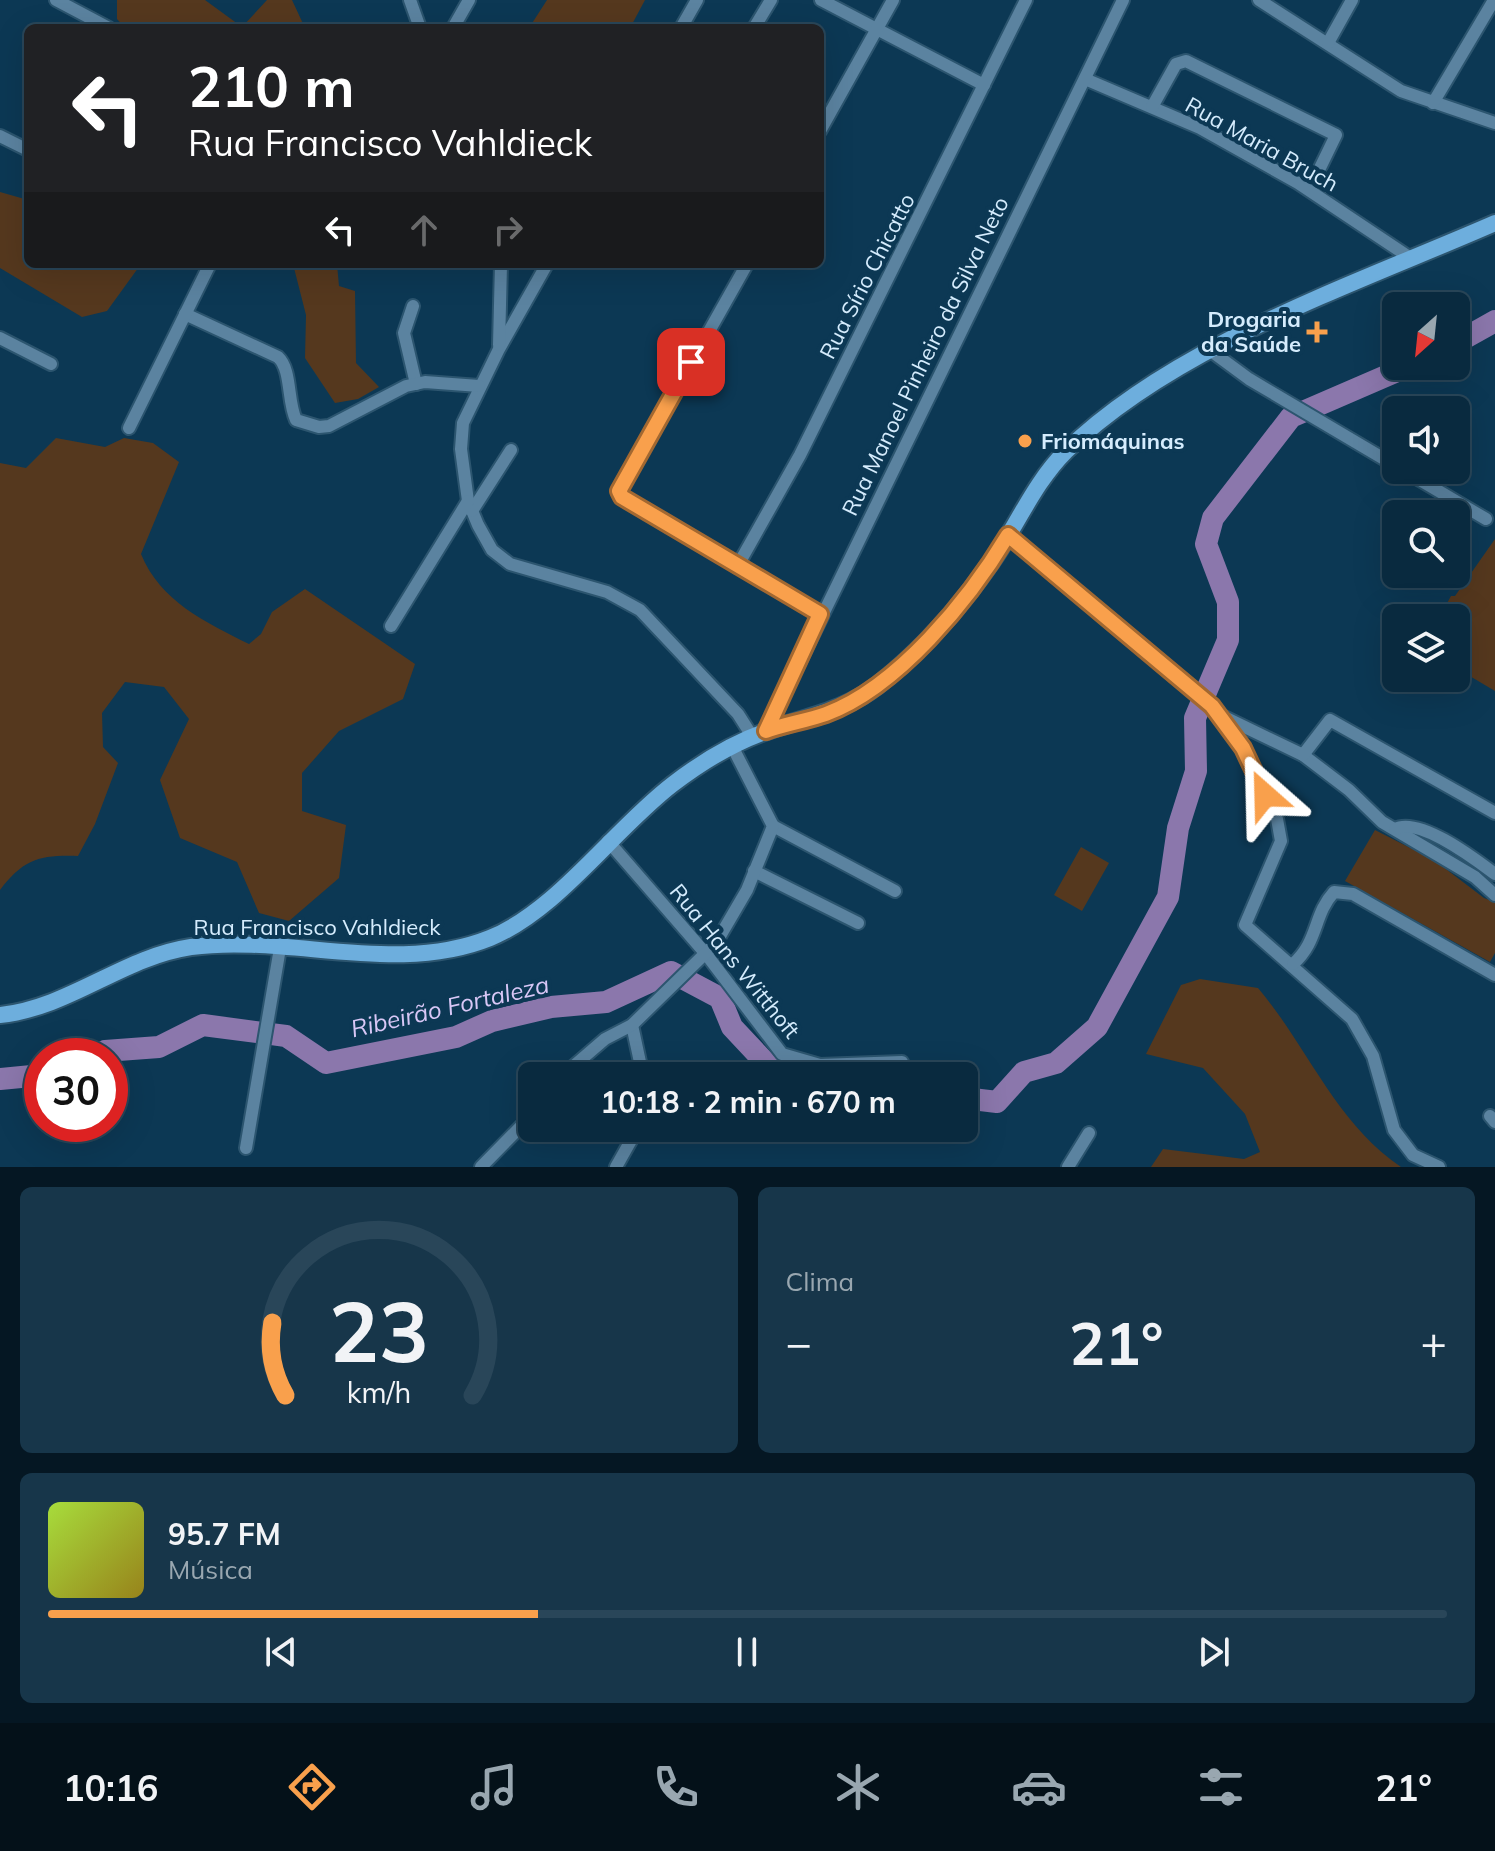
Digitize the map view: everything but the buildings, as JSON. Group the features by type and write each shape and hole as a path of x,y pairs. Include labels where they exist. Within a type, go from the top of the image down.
{"main road":[{"name":"Rua Francisco Vahldieck","path":"0,1015 45,1004 124,967 188,948 438,951 491,937 522,922 673,784 732,746 759,734 826,714 875,688 959,603 1008,535 1037,485 1070,447 1136,396 1211,351 1495,223"}],"street":[{"path":"56,0 101,24"},
{"path":"410,0 419,24"},
{"path":"455,24 469,0"},
{"path":"683,24 697,0"},
{"path":"756,24 771,0"},
{"path":"821,0 984,85"},
{"path":"824,124 893,0"},
{"name":"Rua Sírio Chicatto","path":"737,567 800,455 1026,0"},
{"name":"Rua Manoel Pinheiro da Silva Neto","path":"759,734 1123,0"},
{"path":"1259,0 1401,91 1495,123"},
{"path":"1328,43 1352,0"},
{"path":"1433,103 1494,0"},
{"path":"1152,107 1176,64 1186,61 1336,135 1320,168"},
{"name":"Rua Maria Bruch","path":"1085,79 1200,128 1298,183 1412,259"},
{"path":"0,136 24,148"},
{"path":"129,428 208,268"},
{"path":"499,349 501,268"},
{"path":"545,268 479,386 461,431 470,506 492,550 510,564 607,592 640,610 759,734"},
{"path":"745,268 619,491 622,497 820,614"},
{"path":"413,306 404,333 416,384"},
{"path":"185,314 282,361 290,407 302,423 329,426 395,391 416,384 479,386"},
{"path":"0,338 51,364"},
{"path":"1211,351 1382,458"},
{"path":"391,626 511,450"},
{"path":"1427,484 1486,519"},
{"path":"1008,535 1216,710 1303,755 1349,790 1382,822 1475,877 1495,895"},
{"path":"1216,710 1243,748 1280,830 1281,841 1274,862 1245,925 1352,1019 1373,1056 1394,1130 1413,1155 1439,1167"},
{"path":"1303,755 1330,720 1495,813"},
{"path":"732,746 773,826 895,891"},
{"path":"1395,829 1409,825 1447,842 1495,874"},
{"path":"578,1062 605,1039 632,1025 706,954 731,920 773,826"},
{"name":"Rua Hans Witthoft","path":"608,841 706,954 782,1054 810,1062"},
{"path":"754,871 858,923"},
{"path":"1293,964 1308,951 1326,900 1334,892 1353,894 1495,975"},
{"path":"246,1148 280,948"},
{"path":"632,1025 640,1062"},
{"path":"481,1167 518,1129"},
{"path":"1068,1167 1089,1133"},
{"path":"616,1167 630,1142"}],"shaded area":[{"path":"117,0 205,0 238,24 121,24 117,19"},
{"path":"267,0 292,0 303,24 245,24"},
{"path":"547,0 645,0 632,24 532,24"},
{"path":"0,192 24,199 24,268 138,268 107,311 82,317 0,268"},
{"path":"294,268 337,268 339,286 355,291 356,363 379,387 358,399 335,403 305,358 306,315"},
{"path":"56,438 105,447 124,438 153,443 179,462 141,554 160,585 201,618 249,644 261,634 272,612 305,589 415,664 403,699 339,731 302,773 302,811 346,825 339,878 289,921 259,913 237,862 180,838 160,780 189,719 164,687 125,682 102,713 103,747 118,763 95,824 78,856 33,861 17,871 0,890 0,463 26,468"},
{"path":"1495,539 1495,691 1470,676 1470,604 1447,604 1461,588 1470,588 1470,575"},
{"path":"1375,830 1434,860 1484,898 1495,902 1495,953 1490,962 1345,881"},
{"path":"1081,847 1109,863 1082,911 1054,895"},
{"path":"1200,979 1258,988 1340,1106 1378,1149 1401,1167 1151,1167 1163,1149 1244,1159 1260,1152 1245,1114 1203,1068 1146,1054 1181,985"}],"waterway":[{"name":"Ribeirão Fortaleza","path":"1470,335 1495,321"},
{"name":"Ribeirão Fortaleza","path":"978,1100 997,1102 1024,1072 1056,1063 1097,1027 1168,897 1178,828 1196,771 1195,718 1228,640 1228,602 1206,544 1213,518 1291,417 1382,378"},
{"name":"Ribeirão Fortaleza","path":"128,1049 159,1047 203,1025 286,1036 326,1063 456,1037 492,1021 551,1007 606,1002 671,972 720,998 732,1027 765,1062"},
{"name":"Ribeirão Fortaleza","path":"0,1079 24,1077"}],"place":[{"name":"Drogaria da Saúde","path":"1317,332"},
{"name":"Friomáquinas","path":"1025,441"}],"route":[{"path":"691,362 619,491 622,497 820,614 766,731 826,714 875,688 959,603 993,560 1008,535 1212,706 1243,748 1265,795"}]}
